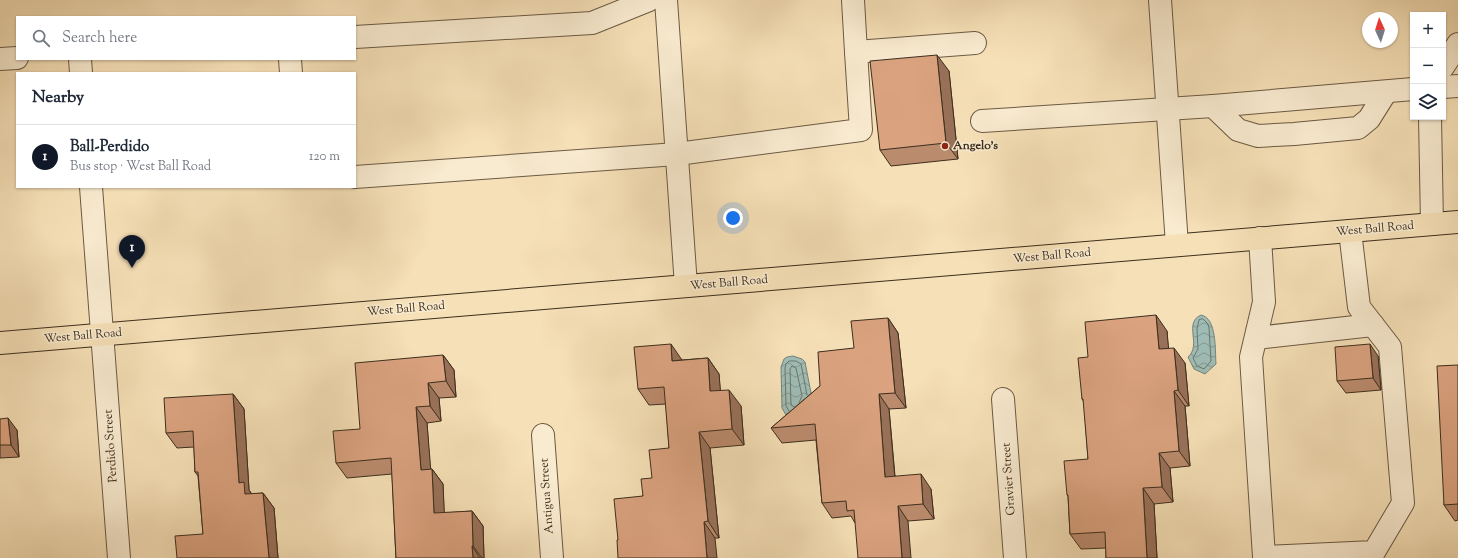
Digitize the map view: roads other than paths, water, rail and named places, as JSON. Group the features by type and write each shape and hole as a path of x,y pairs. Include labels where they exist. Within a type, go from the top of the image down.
{"main road":[{"name":"West Ball Road","path":"0,343 1458,222"}],"street":[{"path":"356,37 592,23 648,0"},
{"path":"666,0 686,286"},
{"path":"356,177 677,154 861,130 853,0"},
{"path":"1160,0 1177,245"},
{"path":"856,52 975,43"},
{"path":"1446,62 1458,44"},
{"path":"0,59 16,58"},
{"path":"80,60 81,72"},
{"path":"290,60 291,72"},
{"path":"1446,87 1458,86"},
{"path":"982,121 1212,106 1410,89"},
{"path":"1212,106 1238,130 1258,136 1294,134 1358,128 1369,120 1386,92"},
{"path":"1430,120 1432,224"},
{"name":"Perdido Street","path":"91,188 119,558"},
{"path":"1260,238 1264,302 1251,358 1264,557 1374,552 1403,503 1390,347 1359,307 1350,231"},
{"path":"1256,338 1373,325"},
{"name":"Gravier Street","path":"1003,399 1015,558"},
{"name":"Antigua Street","path":"543,435 552,558"}],"water":[{"path":"1201,315 1206,317 1213,328 1215,343 1216,364 1205,374 1194,369 1188,357 1192,352 1194,341 1193,323"},
{"path":"793,356 802,359 805,362 812,398 792,417 786,415 782,408 781,367 784,359"}],"place":[{"name":"Angelo's","path":"945,146"},
{"name":"Ball-Perdido","path":"132,268"}]}
